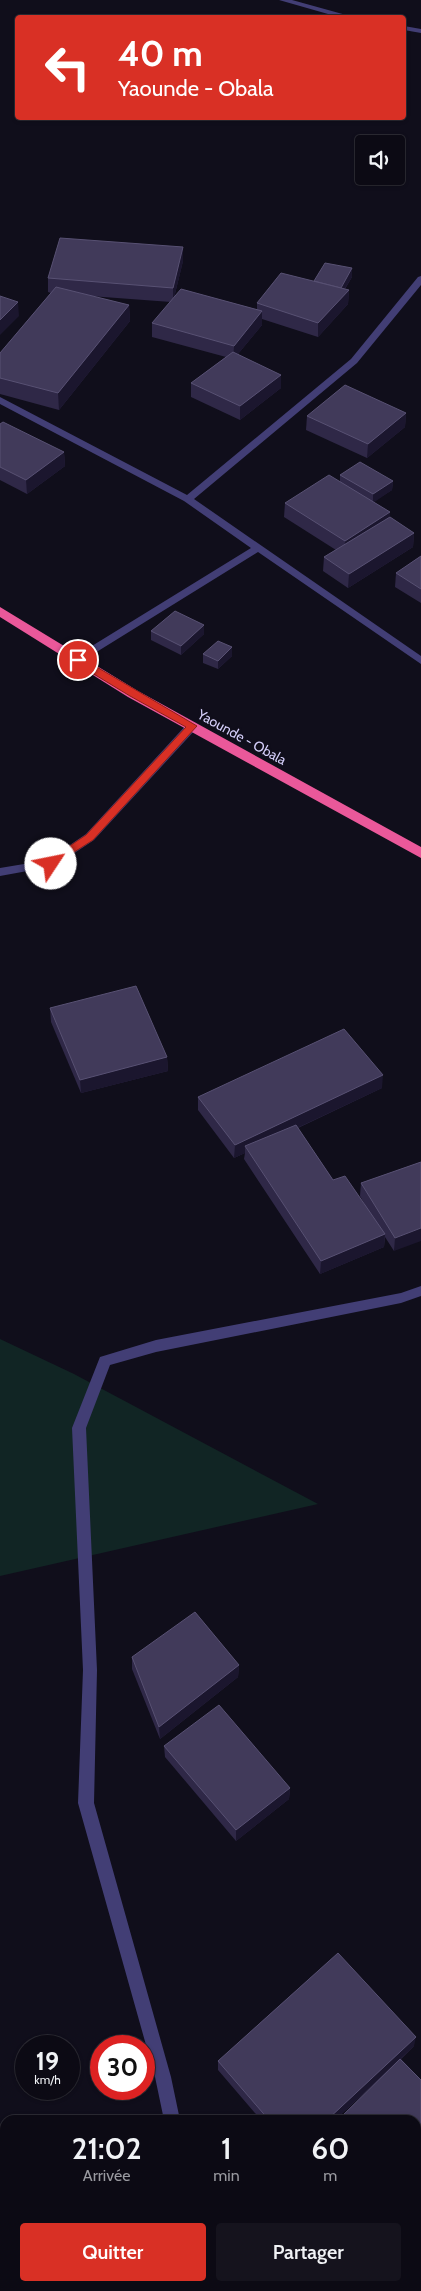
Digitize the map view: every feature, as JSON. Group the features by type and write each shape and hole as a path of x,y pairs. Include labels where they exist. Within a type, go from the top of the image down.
{"highway":[{"name":"Yaounde - Obala","path":"0,611 133,694 421,853"}],"street":[{"path":"283,0 341,15"},
{"path":"406,28 421,31"},
{"path":"188,499 354,360 421,279"},
{"path":"0,400 188,499 421,661"},
{"path":"78,660 258,548"},
{"path":"0,872 51,864 90,838 192,726"},
{"path":"171,2115 163,2077 86,1803 90,1670 79,1428 105,1361 156,1346 401,1298 421,1291"}],"green space":[{"path":"0,1339 74,1374 318,1504 0,1576"}],"building":[{"path":"60,238 183,247 173,288 48,278"},
{"path":"325,263 352,268 341,288 314,281"},
{"path":"281,273 349,290 318,323 257,303"},
{"path":"56,287 129,305 58,393 0,378 0,353"},
{"path":"181,289 262,311 234,346 152,323"},
{"path":"0,296 18,302 0,320"},
{"path":"233,352 281,375 240,406 191,383"},
{"path":"345,385 406,413 368,444 307,416"},
{"path":"3,422 64,452 26,480 0,467 0,424"},
{"path":"360,462 393,481 373,494 340,475"},
{"path":"329,475 390,512 345,541 285,503"},
{"path":"390,517 414,533 349,574 324,557"},
{"path":"421,556 421,589 396,573"},
{"path":"175,611 204,625 181,646 151,631"},
{"path":"218,641 232,647 218,661 203,654"},
{"path":"136,986 167,1057 80,1080 50,1008"},
{"path":"344,1029 383,1075 235,1145 198,1097"},
{"path":"296,1125 333,1180 345,1176 385,1234 321,1261 245,1146"},
{"path":"421,1162 421,1228 395,1238 361,1183"},
{"path":"195,1612 239,1665 159,1727 132,1657"},
{"path":"219,1705 290,1788 236,1830 164,1746"},
{"path":"338,1953 416,2037 332,2115 265,2115 218,2061"},
{"path":"400,2059 421,2080 421,2115 343,2115"}],"route":[{"path":"51,864 90,838 192,726 133,694 78,660"}]}
